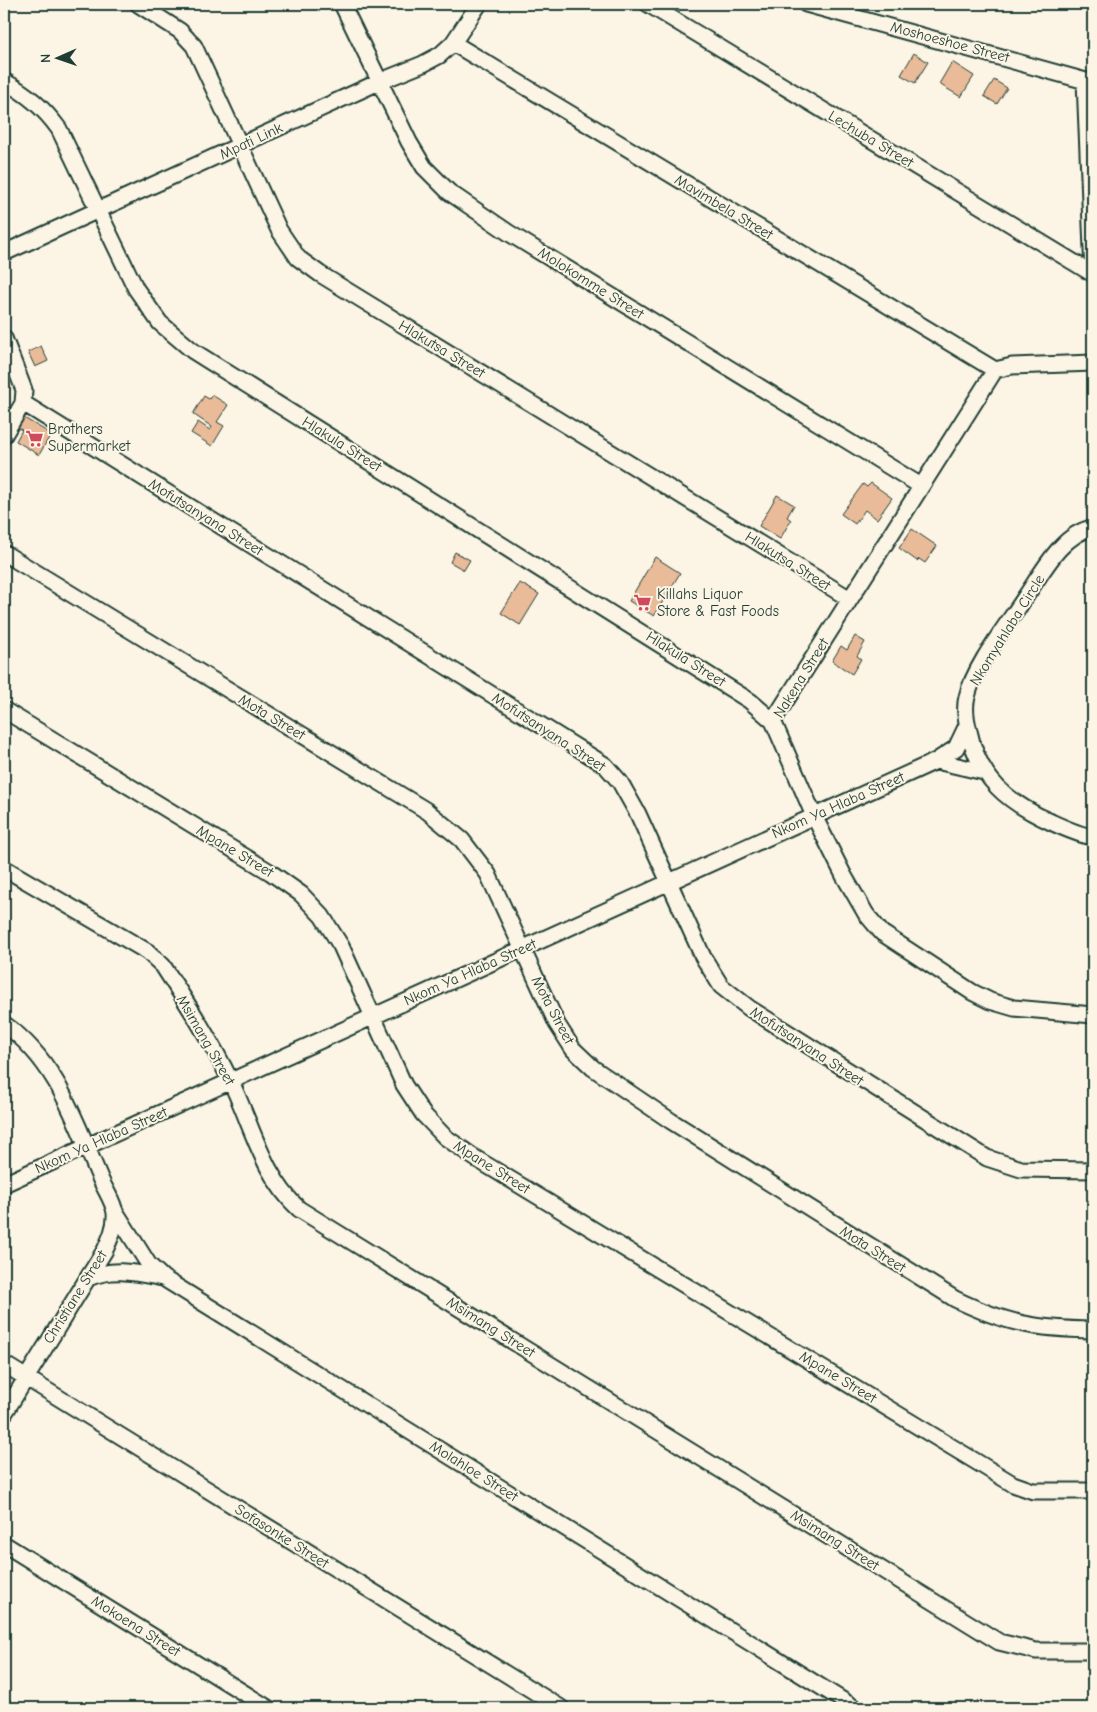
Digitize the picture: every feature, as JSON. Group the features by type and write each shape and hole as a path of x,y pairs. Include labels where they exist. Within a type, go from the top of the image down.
{"street":[{"name":"Hlakutsa Street","path":"138,4 180,31 194,46 242,145 279,230 298,258 320,274 850,599"},
{"name":"Molokomme Street","path":"342,4 409,142 424,167 449,192 517,238 921,486"},
{"name":"Mpati Link","path":"4,253 381,81 423,64 453,43 479,4"},
{"name":"Lechuba Street","path":"648,4 1093,274"},
{"name":"Moshoeshoe Street","path":"806,4 1089,82"},
{"name":"Mavimbela Street","path":"453,43 995,370"},
{"name":"Hlakula Street","path":"4,81 40,105 59,129 141,296 160,323 193,352 731,687 773,721"},
{"path":"1089,82 1093,274"},
{"path":"4,338 24,390 23,403 4,435"},
{"path":"995,370 1012,366 1093,363"},
{"name":"Nakena Street","path":"995,370 773,721 814,816 844,876 866,914 882,933 972,992 990,1001 1014,1008 1093,1015"},
{"name":"Mofutsanyana Street","path":"23,403 604,765 620,782 638,814 703,957 716,979 721,986 749,1008 987,1158 1021,1169 1093,1170"},
{"name":"Nkomyahlaba Circle","path":"1091,525 1068,541 1050,560 988,654 967,696 967,726 976,758 994,785 1030,812 1072,831 1093,837"},
{"name":"Mota Street","path":"4,553 426,811 462,840 488,874 557,1024 573,1049 593,1068 671,1121 894,1263 963,1303 987,1315 1016,1324 1054,1329 1093,1330"},
{"name":"Mpane Street","path":"4,710 270,872 301,894 322,916 341,946 404,1085 423,1114 445,1137 475,1158 1013,1484 1033,1491 1093,1491"},
{"name":"Nkom Ya Hlaba Street","path":"4,1184 936,761 956,748 967,726"},
{"path":"936,761 984,772"},
{"name":"Msimang Street","path":"4,868 157,959 170,976 231,1081 272,1174 283,1194 299,1209 999,1642 1036,1651 1093,1651"},
{"path":"4,1024 27,1041 52,1074 88,1146 115,1212"},
{"name":"Molahloe Street","path":"115,1212 149,1265 163,1278 855,1708"},
{"name":"Christiane Street","path":"4,1414 111,1238 115,1212"},
{"path":"88,1278 101,1272 117,1270 163,1278"},
{"name":"Sofasonke Street","path":"4,1364 561,1708"},
{"name":"Mokoena Street","path":"4,1544 268,1708"}],"building":[{"path":"914,53 928,62 915,83 901,75"},
{"path":"952,62 974,76 961,97 939,84"},
{"path":"994,80 1007,88 997,104 984,96"},
{"path":"41,346 48,361 35,367 28,352"},
{"path":"212,395 228,405 217,422 224,426 212,446 191,433 198,422 210,430 212,427 193,414 204,396 209,399"},
{"name":"Brothers Supermarket","path":"24,418 51,434 39,455 16,441 22,430 18,428"},
{"path":"871,483 892,498 877,519 865,510 855,524 841,514 863,484 867,487"},
{"path":"777,495 794,505 787,517 791,520 780,539 759,526"},
{"path":"912,529 937,546 925,563 919,559 917,561 899,548"},
{"path":"455,552 470,560 464,570 450,562"},
{"path":"655,557 680,573 654,616 629,601"},
{"path":"520,583 539,594 520,625 501,613"},
{"path":"855,636 865,642 857,656 861,659 852,674 832,661 841,646 847,650"}],"place":[{"name":"Brothers Supermarket","path":"34,438"},
{"name":"Killahs Liquor Store & Fast Foods","path":"643,603"}]}
